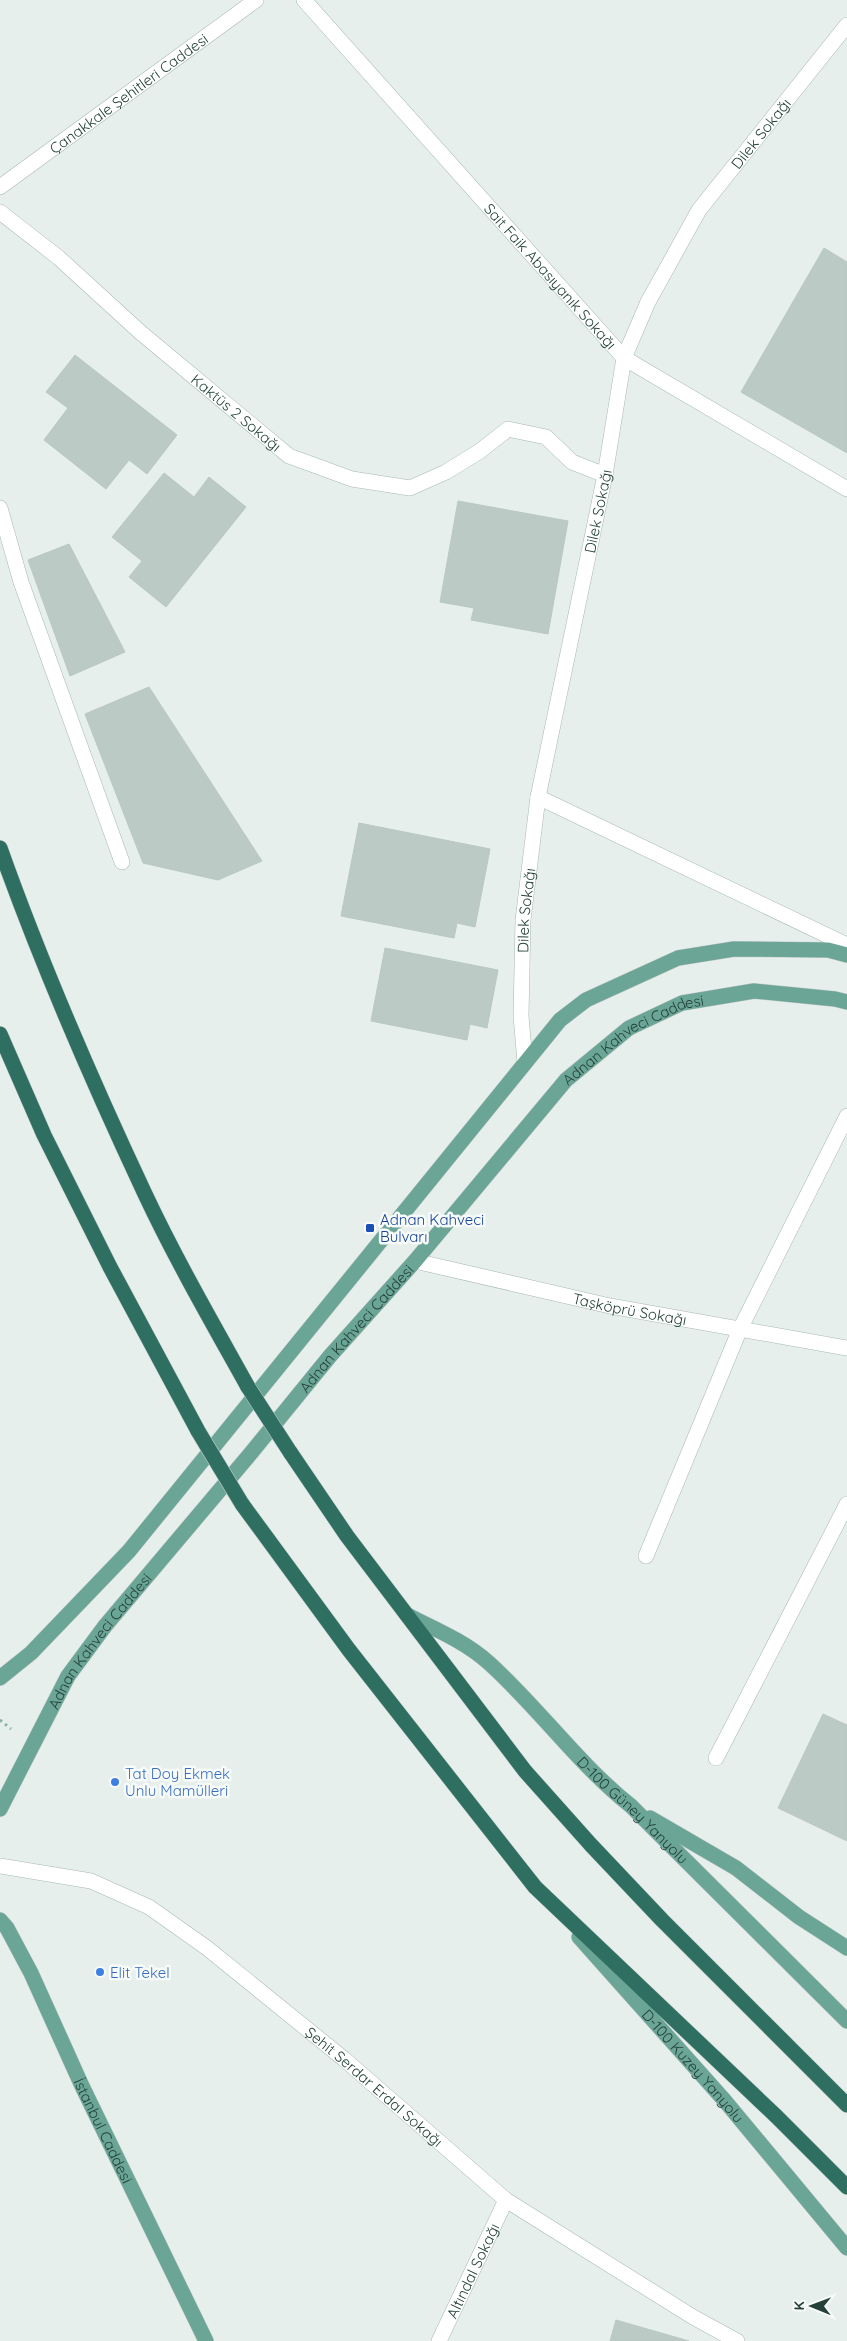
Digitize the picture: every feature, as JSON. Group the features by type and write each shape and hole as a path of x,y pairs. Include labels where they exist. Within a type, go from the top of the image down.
{"highway":[{"path":"0,848 17,897 87,1067 145,1195 197,1297 248,1388 290,1452 347,1536 526,1771 585,1838 662,1920 847,2105"},
{"path":"0,1034 44,1135 110,1267 198,1431 242,1504 349,1650 535,1887 777,2117 847,2187"}],"main road":[{"name":"Adnan Kahveci Caddesi","path":"0,1678 31,1654 130,1551 560,1020 586,1000 678,958 734,949 828,950 847,955"},
{"name":"Adnan Kahveci Caddesi","path":"0,1809 68,1676 105,1626 330,1356 415,1261 566,1080 629,1028 682,1003 754,991 835,999 847,1002"},
{"name":"D-100 Güney Yanyolu","path":"407,1615 449,1636 488,1662 605,1786 631,1806 847,2021"},
{"path":"631,1806 736,1868 799,1917 847,1948"},
{"name":"D-100 Kuzey Yanyolu","path":"535,1887 725,2101 847,2248"},
{"name":"İstanbul Caddesi","path":"0,1920 7,1928 31,1973 82,2086 206,2341"}],"street":[{"name":"Çanakkale Şehitleri Caddesi","path":"0,187 256,0"},
{"name":"Sait Faik Abasıyanık Sokağı","path":"304,0 624,358 847,489"},
{"name":"Dilek Sokağı","path":"525,1062 521,1016 523,920 538,797 605,476 624,358 648,302 698,210 847,25"},
{"name":"Kaktüs 2 Sokağı","path":"0,212 59,258 140,332 288,456 352,479 410,488 446,472 480,451 508,429 546,438 572,462 605,476"},
{"path":"0,508 21,582 122,862"},
{"path":"538,797 847,945"},
{"path":"646,1556 740,1329 847,1116"},
{"name":"Taşköprü Sokağı","path":"415,1261 610,1306 847,1348"},
{"path":"716,1758 847,1504"},
{"name":"Şehit Serdar Erdal Sokağı","path":"0,1866 91,1881 149,1907 207,1948 344,2059 506,2200 685,2312 737,2341"},
{"name":"Altındal Sokağı","path":"439,2341 506,2200"}],"building":[{"path":"824,248 847,262 847,453 741,392"},
{"path":"75,355 177,435 147,474 129,460 106,489 44,440 68,408 46,392"},
{"path":"164,473 194,497 209,477 246,507 166,607 129,577 142,561 112,537"},
{"path":"458,501 568,521 548,634 471,620 474,608 440,602"},
{"path":"69,544 125,652 70,676 28,560"},
{"path":"149,687 262,861 218,880 143,863 85,714"},
{"path":"359,823 490,849 475,927 457,923 454,938 341,916"},
{"path":"385,948 498,970 487,1028 470,1024 467,1040 371,1021"},
{"path":"823,1714 847,1725 847,1841 778,1808"},
{"path":"616,2320 689,2341 610,2341"}],"place":[{"name":"Adnan Kahveci Bulvarı","path":"370,1228"},
{"name":"Tat Doy Ekmek Unlu Mamülleri","path":"115,1782"},
{"name":"Elit Tekel","path":"100,1972"}]}
